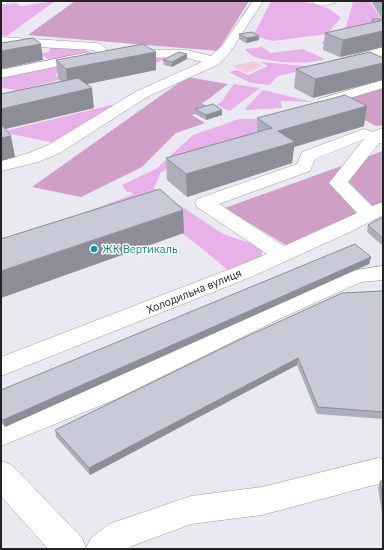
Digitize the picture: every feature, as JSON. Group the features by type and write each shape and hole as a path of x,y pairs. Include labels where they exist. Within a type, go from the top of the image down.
{"street":[{"path":"1,2 5,1"},
{"path":"1,166 32,158 54,149 142,94 214,61 226,49 258,1"},
{"path":"316,1 321,3 331,1"},
{"path":"1,41 97,47 94,55"},
{"path":"335,64 383,51"},
{"path":"1,74 94,55 187,54 214,61"},
{"path":"324,102 383,84"},
{"path":"283,255 204,203 304,166 308,156 364,134 380,136"},
{"path":"376,212 338,183 380,136"},
{"name":"Холодильна вулиця","path":"1,367 283,255 376,212"},
{"path":"1,434 104,393 271,314 357,276 383,273"},
{"path":"103,549 121,535 191,510 262,501 378,471 383,472"},
{"path":"1,474 70,549"}],"shaded area":[{"path":"55,1 7,36 1,35 1,6 16,3 21,6"},
{"path":"75,1 249,1 218,51 28,35"},
{"path":"271,1 299,2 318,5 327,8 341,18 327,34 273,41 253,36"},
{"path":"353,2 370,2 383,22 327,45 321,43 346,27"},
{"path":"50,47 83,49 95,54 174,55 154,64 143,57 55,74 59,80 18,90 1,88 1,71 50,61 40,53 49,52"},
{"path":"262,47 271,53 303,49 325,59 300,63 271,61 254,56 245,49"},
{"path":"254,61 263,66 246,73 232,66"},
{"path":"261,62 317,67 278,76 269,85 251,83 229,72 237,70 248,75 268,66"},
{"path":"187,77 228,84 202,103 210,108 192,115 205,123 176,133 142,167 81,197 32,187"},
{"path":"383,81 383,125 376,126 325,99"},
{"path":"234,84 260,88 230,111 216,105 221,102"},
{"path":"263,90 312,102 281,101 282,108 245,109"},
{"path":"111,105 126,111 70,146 1,132"},
{"path":"294,118 252,133 252,139 161,172 154,188 223,234 262,247 262,257 229,271 194,242 142,204 65,220 134,194 127,192 122,185 156,169 193,135 239,119"},
{"path":"383,151 383,202 289,247 225,208"}],"building":[{"path":"372,19 383,19 383,20 374,22"},
{"path":"383,20 383,31 343,40 325,33"},
{"path":"252,32 259,36 247,38 239,34"},
{"path":"33,38 41,44 1,51 1,43"},
{"path":"143,44 156,52 66,69 56,60"},
{"path":"179,52 187,54 172,62 163,60"},
{"path":"370,52 383,58 383,63 315,79 296,69"},
{"path":"78,78 92,88 1,109 1,94"},
{"path":"345,95 367,106 278,131 295,142 186,174 166,158 272,128 257,118"},
{"path":"213,104 222,110 206,115 195,109"},
{"path":"1,124 11,136 1,138"},
{"path":"160,189 183,210 1,271 1,239"},
{"path":"383,217 383,238 368,225"},
{"path":"355,244 371,257 3,420 1,418 1,390"},
{"path":"383,291 383,412 318,407 298,358 89,468 55,430 239,340 342,293"},
{"path":"380,481 383,481 383,500"}],"place":[{"name":"ЖК Вертикаль","path":"94,249"}]}
